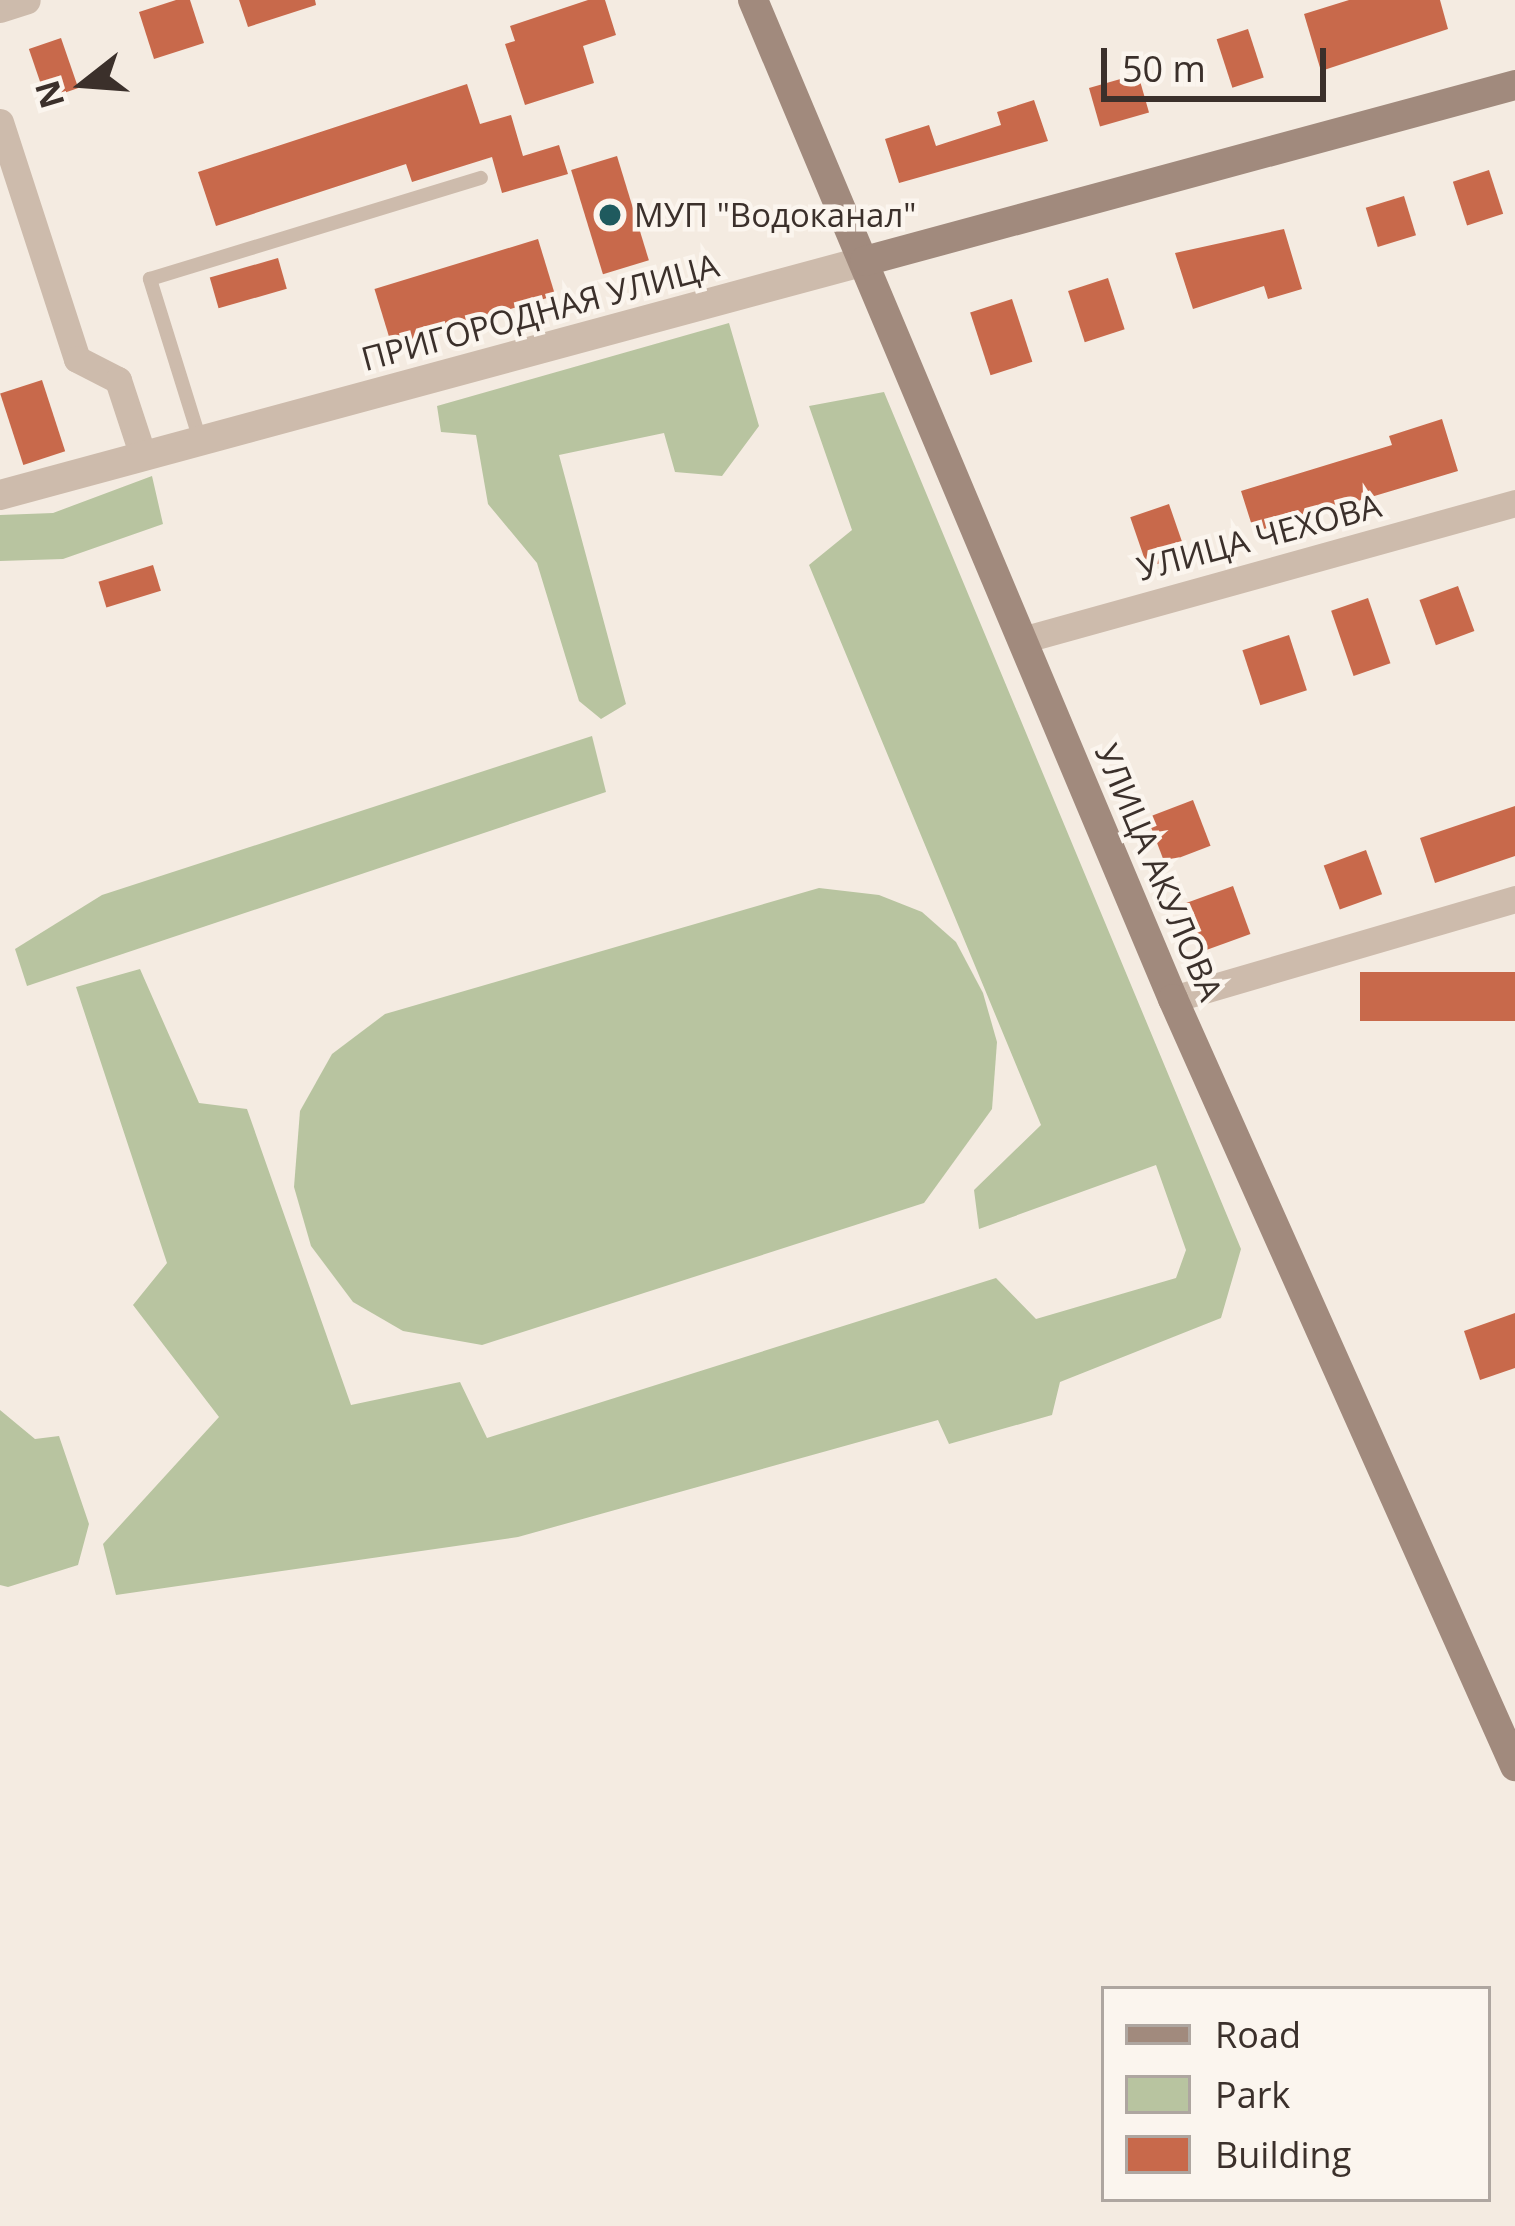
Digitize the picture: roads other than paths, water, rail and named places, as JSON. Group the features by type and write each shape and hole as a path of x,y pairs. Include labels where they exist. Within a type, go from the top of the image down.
{"main road":[{"name":"УЛИЦА АКУЛОВА","path":"753,0 1173,999 1515,1766"},
{"name":"ПРИГОРОДНАЯ УЛИЦА","path":"866,261 1515,85"}],"street":[{"path":"0,9 27,0"},
{"path":"0,122 77,359 118,380 142,456"},
{"name":"ПРИГОРОДНАЯ УЛИЦА","path":"0,495 866,261"},
{"name":"УЛИЦА ЧЕХОВА","path":"1022,640 1515,503"},
{"path":"1173,999 1515,899"}],"lane":[{"path":"200,440 150,279 481,178"}],"place":[{"name":"МУП \"Водоканал\"","path":"610,215"}]}
